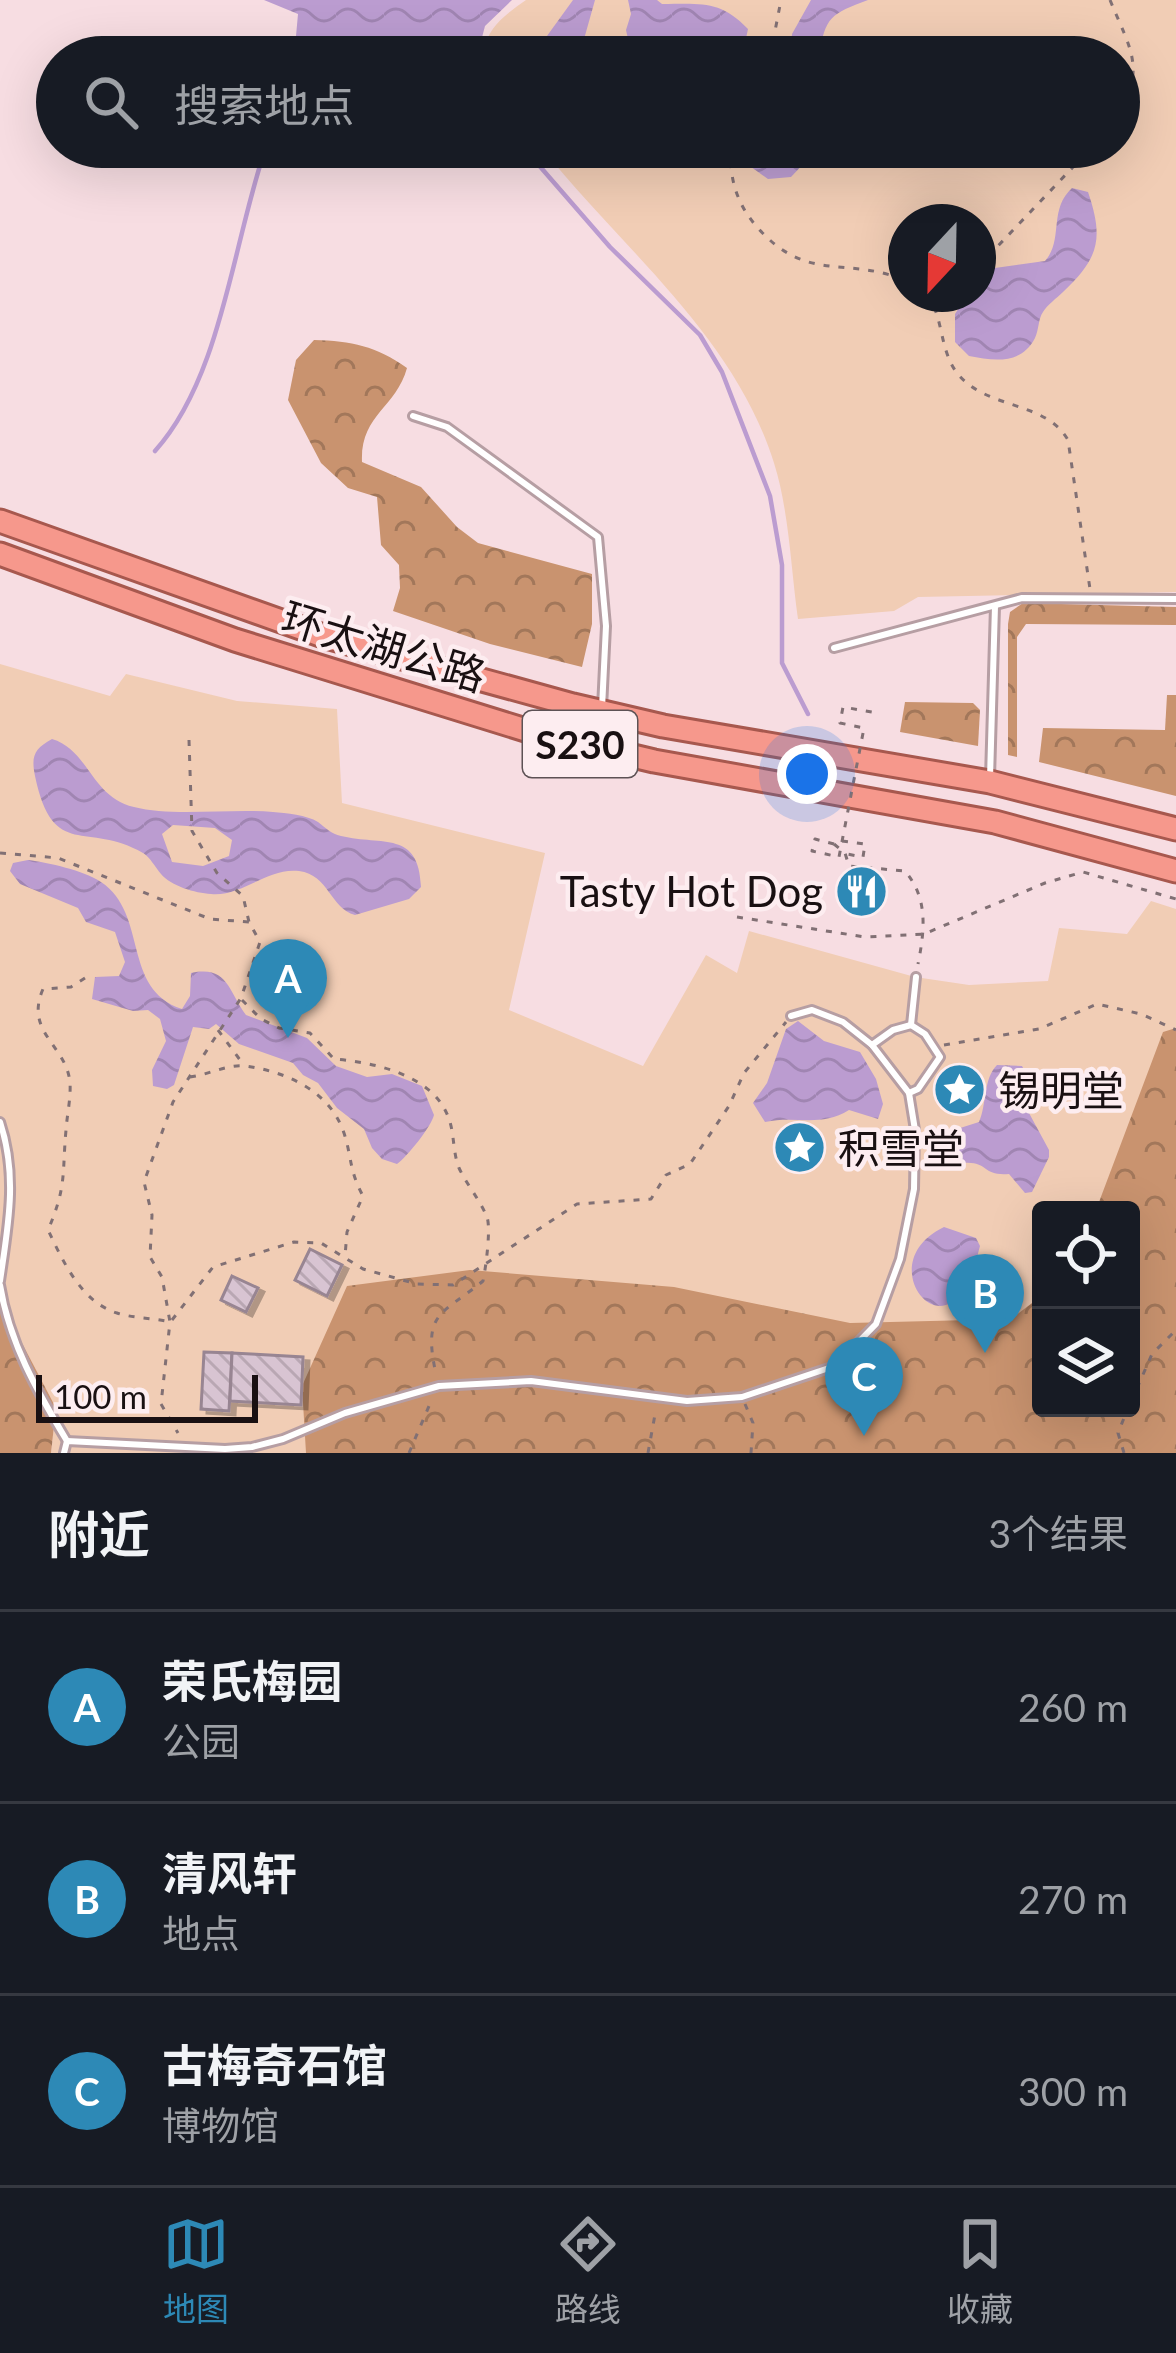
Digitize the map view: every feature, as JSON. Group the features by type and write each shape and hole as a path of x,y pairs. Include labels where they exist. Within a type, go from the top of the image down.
{"highway":[{"name":"环太湖公路","path":"0,521 326,637 601,711 663,726 990,782 1176,830"},
{"name":"环太湖公路","path":"0,554 235,640 532,732 654,761 995,822 1176,871"}],"lane":[{"path":"413,416 447,428 598,537 606,626 601,711"},
{"path":"834,648 1022,598 1176,598"},
{"path":"990,782 995,606"},
{"path":"911,1025 916,977"},
{"path":"67,1441 225,1451 284,1439 313,1423 439,1386 531,1381 687,1401 742,1397 835,1366 876,1324 900,1259 914,1189 915,1130 909,1093 872,1045 843,1022 812,1010 790,1016"},
{"path":"872,1045 893,1030 911,1025"},
{"path":"909,1093 918,1089 940,1058 937,1047 911,1025"},
{"path":"0,1121 10,1154 11,1207 0,1283 6,1322 38,1393 67,1441 64,1453"}],"path":[{"path":"774,36 781,0"},
{"path":"1110,0 1125,36"},
{"path":"729,168 749,218 778,250 804,262 888,278"},
{"path":"996,248 1072,168"},
{"path":"939,312 956,371 976,390 1059,424 1068,440 1091,599"},
{"path":"872,712 843,707 840,723 864,728 842,841 839,857 812,851 814,839 834,844 845,854 849,866 905,871 920,889 924,934 916,977"},
{"path":"186,1448 160,1403 170,1322 162,1276 151,1257 152,1214 145,1182 173,1102 241,998 260,942 243,896 218,873 192,831 189,740"},
{"path":"842,841 866,844 863,856 845,854"},
{"path":"0,853 58,858 210,919 249,922"},
{"path":"737,917 865,937 924,934 1083,872 1176,899"},
{"path":"85,978 71,987 43,989 38,1000 40,1026 63,1058 70,1082 65,1177 48,1230 68,1271 88,1294 114,1313 170,1322"},
{"path":"241,998 261,1019 279,1028 310,1033 334,1059 369,1062 416,1081 446,1108 454,1156 490,1231 483,1281 435,1318 430,1349 439,1386 409,1453"},
{"path":"937,1047 1040,1029 1097,1004 1141,1014 1176,1030"},
{"path":"170,1322 213,1267 294,1242 321,1243 362,1269 417,1284 453,1285 577,1204 651,1199 666,1175 690,1164 729,1106 744,1073 790,1016"},
{"path":"218,1030 244,1066"},
{"path":"190,1077 244,1066 300,1081 318,1092 345,1136 352,1177 363,1196 347,1232 345,1258"},
{"path":"1140,1382 1152,1354 1176,1330"},
{"path":"648,1453 651,1421 661,1397"},
{"path":"742,1397 753,1423 751,1453"},
{"path":"1124,1453 1118,1433 1125,1417"}],"shaded area":[{"path":"526,0 1176,0 1176,592 918,597 894,611 798,619 783,500 756,417 704,334 559,168 1140,168 1140,36 490,36"},
{"path":"0,664 110,696 126,674 237,701 337,709 342,803 545,853 509,1010 643,1066 706,955 737,973 749,931 915,977 969,985 1048,981 1059,928 1127,934 1151,901 1176,909 1176,1453 51,1453 56,1408 0,1301"}],"green space":[{"path":"314,340 363,346 407,368 372,422 362,462 421,487 478,543 592,574 592,624 582,667 490,644 393,611 400,588 399,565 381,545 377,497 348,488 321,463 288,400 296,360"},
{"path":"1023,603 1176,607 1176,625 1026,624 1017,637 1017,757 1008,755 1008,624 1010,612"},
{"path":"1167,695 1176,695 1176,796 1039,762 1043,728 1165,730"},
{"path":"905,702 973,703 980,710 978,746 900,732"},
{"path":"1176,1028 1176,1453 306,1453 302,1386 347,1286 470,1270 674,1287 850,1323 1011,1319 1032,1303 1032,1417 1140,1417 1140,1201 1099,1201 1163,1032"},
{"path":"0,1301 56,1408 51,1453 0,1453"}],"water":[{"path":"264,0 512,0 485,26 482,36 296,36 298,14"},
{"path":"573,0 595,0 585,36 547,36"},
{"path":"628,0 699,4 719,8 748,29 746,36 627,36"},
{"path":"811,0 868,0 832,18 823,36 792,34"},
{"path":"753,168 800,168 791,177 768,179"},
{"path":"1072,188 1088,192 1097,235 1091,258 1045,309 1035,338 1022,353 997,360 969,356 955,342 955,314 996,312 996,268 1045,261"},
{"path":"52,739 74,753 120,802 166,811 257,811 313,820 337,835 406,848 419,869 421,887 409,899 355,915 340,906 317,879 299,871 277,873 222,894 184,888 165,878 143,853 75,834 52,820 43,803 34,758","holes":["173,825 215,828 232,840 229,856 203,866 172,862 162,834"]},
{"path":"28,860 85,874 116,896 142,968 163,999 182,1009 190,996 191,973 213,973 226,982 246,1015 307,1038 336,1066 367,1077 392,1074 422,1086 434,1115 424,1134 397,1164 382,1159 364,1129 337,1108 318,1083 293,1063 239,1044 216,1024 209,1029 193,1027 174,1085 167,1089 153,1086 152,1070 166,1041 160,1019 148,1010 133,1011 92,999 95,977 119,976 125,962 115,932 86,922 78,908 20,884 10,871 13,863"},
{"path":"798,1021 824,1041 860,1052 876,1079 883,1104 878,1119 849,1110 818,1120 765,1122 753,1103 767,1083 786,1029"},
{"path":"997,1065 1022,1066 1030,1081 1029,1113 1049,1150 1032,1192 1025,1193 1009,1174 976,1164 941,1161 930,1156 928,1149 935,1136 979,1122 989,1077"},
{"path":"944,1227 976,1238 980,1246 976,1261 951,1276 952,1285 962,1290 950,1303 938,1306 926,1301 912,1275 914,1258 924,1241"}],"building":[{"path":"310,1249 342,1265 327,1296 295,1280"},
{"path":"232,1276 258,1288 246,1312 221,1300"},
{"path":"204,1352 232,1353 229,1411 201,1409"},
{"path":"232,1353 303,1357 301,1405 230,1401"}],"waterway":[{"path":"155,451 178,421 211,347 260,168"},
{"path":"541,168 610,247 700,335 722,372 770,496 782,565 782,663 808,714"}],"place":[{"name":"Tasty Hot Dog","path":"862,891"},
{"name":"荣氏梅园","path":"288,1038"},
{"name":"锡明堂","path":"959,1090"},
{"name":"积雪堂","path":"799,1148"},
{"name":"清风轩","path":"985,1353"},
{"name":"古梅奇石馆","path":"864,1436"}]}
